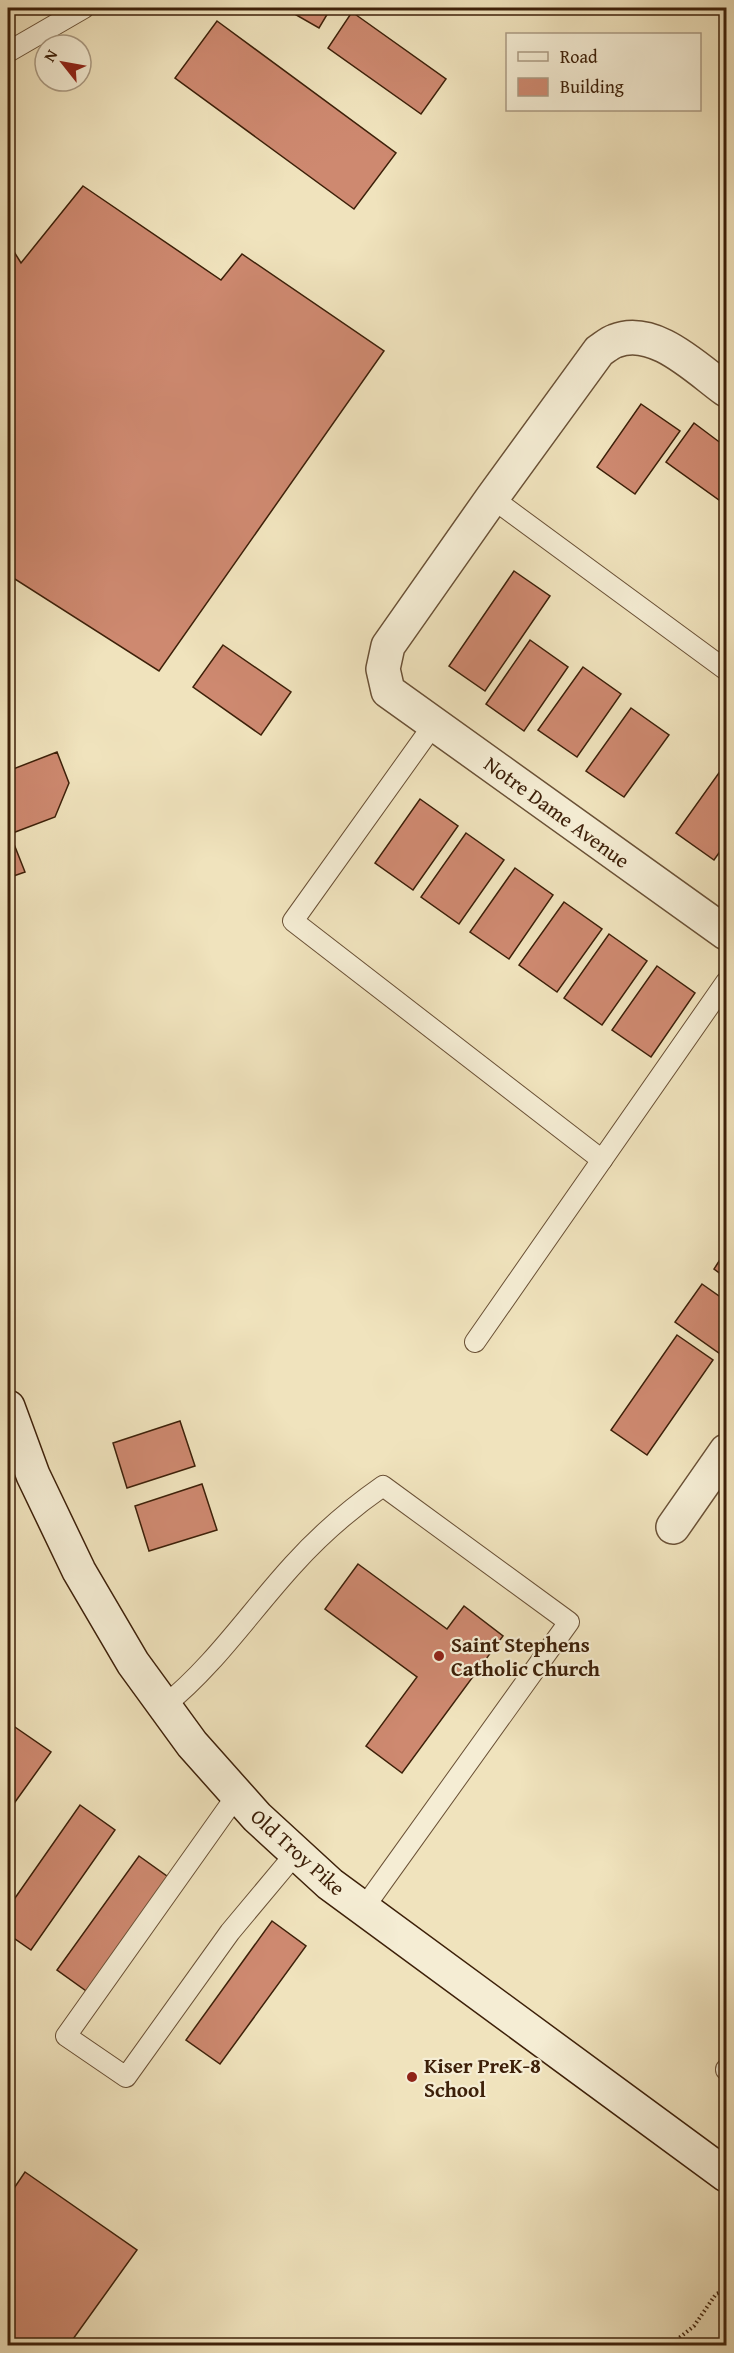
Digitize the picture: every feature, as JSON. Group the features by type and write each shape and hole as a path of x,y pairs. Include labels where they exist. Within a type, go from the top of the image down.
{"street":[{"path":"492,498 599,351 615,341 633,337 652,339 726,390"},
{"name":"Notre Dame Avenue","path":"492,498 388,646 383,669 388,691 726,933"},
{"name":"Old Troy Pike","path":"8,1407 33,1475 79,1572 133,1663 192,1744 257,1817 330,1884 363,1909 723,2165"},
{"path":"673,1527 726,1450"}],"lane":[{"path":"8,52 84,8"},
{"path":"492,498 726,670"},
{"path":"434,724 293,921 602,1160"},
{"path":"475,1342 726,982"},
{"path":"164,1706 191,1685 294,1564 353,1507 382,1486 569,1622 363,1909"},
{"path":"237,1795 66,2036 126,2077 230,1932 296,1853"}],"path":[{"path":"669,2346 693,2326 716,2294 726,2289"}],"building":[{"path":"284,8 331,8 319,28"},
{"path":"352,12 446,79 421,114 328,48"},
{"path":"217,21 396,153 354,209 175,78"},
{"path":"83,186 221,280 242,254 384,351 159,671 15,579 8,589 8,242 21,263"},
{"path":"641,404 680,431 635,494 597,467"},
{"path":"694,423 726,447 726,505 666,462"},
{"path":"514,571 550,596 485,691 449,666"},
{"path":"530,640 568,667 524,731 486,704"},
{"path":"223,645 291,692 261,735 193,687"},
{"path":"583,667 621,694 577,757 538,730"},
{"path":"631,708 669,735 624,797 586,771"},
{"path":"57,752 69,783 55,817 10,834 25,872 8,878 8,771"},
{"path":"721,770 726,774 726,843 714,860 676,833"},
{"path":"420,799 458,826 413,890 375,863"},
{"path":"466,833 504,860 459,924 421,897"},
{"path":"515,868 553,895 509,959 470,932"},
{"path":"564,902 602,929 557,992 519,965"},
{"path":"609,934 647,961 602,1025 564,998"},
{"path":"657,966 695,993 651,1057 612,1030"},
{"path":"726,1250 726,1278 714,1269"},
{"path":"702,1284 726,1301 726,1358 675,1322"},
{"path":"677,1335 713,1360 647,1455 611,1430"},
{"path":"180,1421 195,1466 127,1488 113,1443"},
{"path":"202,1484 217,1530 149,1551 135,1506"},
{"name":"Saint Stephens Catholic Church","path":"358,1564 447,1629 464,1606 503,1636 402,1773 366,1746 417,1677 325,1609"},
{"path":"12,1725 51,1752 10,1809 8,1808 8,1731"},
{"path":"80,1805 115,1830 31,1950 8,1934 8,1908"},
{"path":"139,1856 171,1879 89,1993 57,1970"},
{"path":"272,1921 306,1946 220,2064 186,2040"},
{"path":"25,2172 137,2250 68,2346 8,2346 8,2197"}],"place":[{"name":"Saint Stephens Catholic Church","path":"439,1656"},
{"name":"Kiser PreK-8 School","path":"412,2077"}]}
